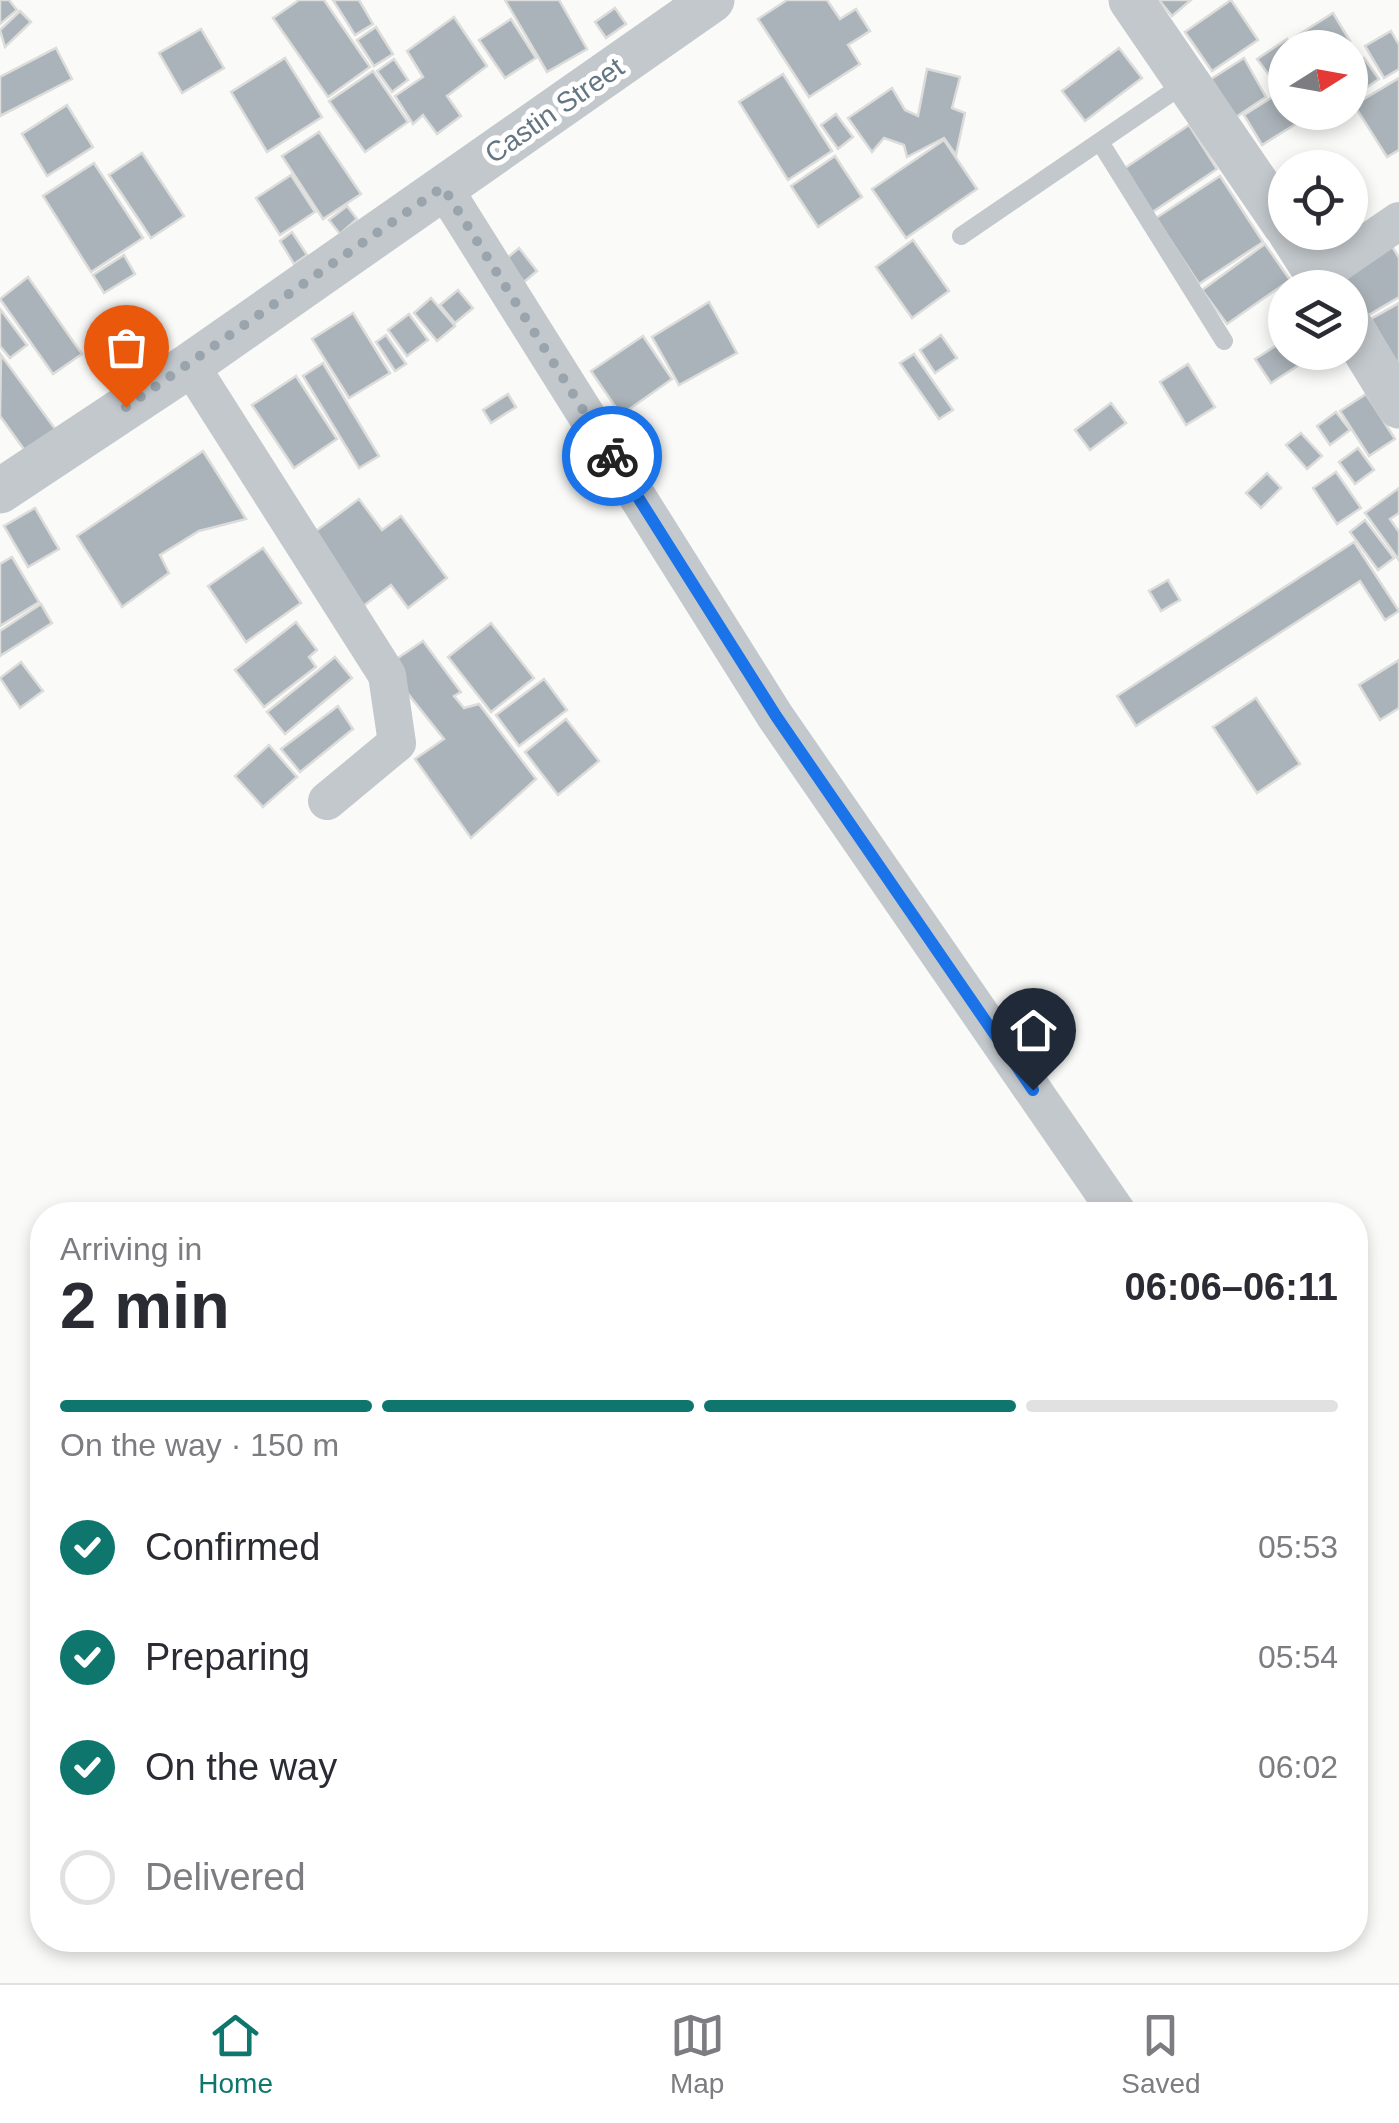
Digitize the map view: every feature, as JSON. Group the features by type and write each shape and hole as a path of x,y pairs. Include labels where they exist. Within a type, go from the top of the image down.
{"street":[{"name":"Castin Street","path":"0,491 190,365 712,0"},
{"path":"1132,0 1268,201"},
{"path":"443,187 776,716 1110,1202"},
{"path":"1338,270 1399,221"},
{"path":"1368,355 1399,406"},
{"path":"190,365 388,675 397,743 327,802"}],"lane":[{"path":"960,236 1188,82"},
{"path":"1100,142 1224,341"}],"building":[{"path":"0,0 9,0 17,10 0,24"},
{"path":"299,0 324,0 370,67 328,97 273,18"},
{"path":"333,0 359,0 373,24 355,35"},
{"path":"505,0 559,0 587,49 547,72"},
{"path":"787,0 827,0 840,19 856,9 870,31 848,45 860,64 809,97 758,19"},
{"path":"1159,0 1191,0 1172,16"},
{"path":"1231,0 1258,40 1212,71 1185,32"},
{"path":"615,8 626,24 606,38 595,22"},
{"path":"20,11 31,22 5,47 0,30"},
{"path":"1333,13 1343,30 1306,30"},
{"path":"454,17 487,66 447,96 461,116 437,134 423,115 413,124 395,96 423,77 407,51"},
{"path":"511,19 536,58 505,78 479,40"},
{"path":"376,27 393,54 374,66 357,40"},
{"path":"201,29 224,68 182,93 159,53"},
{"path":"1391,31 1399,45 1399,69 1384,78 1368,44"},
{"path":"56,48 72,79 0,116 0,77"},
{"path":"1119,48 1142,78 1085,121 1062,91"},
{"path":"1268,52 1268,74 1257,59"},
{"path":"285,58 322,117 267,152 231,92"},
{"path":"1244,58 1266,97 1236,117 1211,79"},
{"path":"394,59 408,80 392,92 377,71"},
{"path":"1368,64 1379,79 1368,87"},
{"path":"927,69 960,77 952,108 965,113 956,155 944,138 907,157 904,145 884,138 872,152 848,118 892,88 905,110 918,116"},
{"path":"373,71 408,122 365,152 329,101"},
{"path":"783,74 832,151 788,180 739,102"},
{"path":"1399,78 1399,150 1387,157 1368,127 1368,97"},
{"path":"1268,100 1268,130 1286,130 1262,145 1244,115"},
{"path":"67,105 93,147 47,176 22,134"},
{"path":"836,114 853,137 838,149 821,125"},
{"path":"1189,125 1217,169 1151,213 1122,170"},
{"path":"319,132 361,194 323,219 282,156"},
{"path":"944,140 977,189 906,238 872,189"},
{"path":"142,153 184,216 151,238 109,175"},
{"path":"835,156 862,197 818,227 791,186"},
{"path":"94,163 143,238 91,272 43,196"},
{"path":"291,175 315,212 280,235 256,198"},
{"path":"1220,176 1263,242 1199,284 1156,218"},
{"path":"347,206 357,219 340,234 329,220"},
{"path":"292,232 307,255 294,264 280,241"},
{"path":"913,240 949,291 912,318 876,267"},
{"path":"1389,241 1399,258 1399,297 1368,315 1368,270 1340,270"},
{"path":"1265,244 1283,270 1268,270 1268,295 1227,324 1202,290"},
{"path":"519,248 537,271 524,282 506,259"},
{"path":"124,255 135,274 104,293 93,275"},
{"path":"28,277 82,354 53,374 0,299"},
{"path":"458,290 473,308 455,323 440,305"},
{"path":"431,298 455,326 437,341 414,313"},
{"path":"709,302 737,353 679,385 652,337"},
{"path":"1399,303 1399,367 1371,319"},
{"path":"0,309 27,345 10,358 0,346"},
{"path":"353,313 390,373 349,398 312,339"},
{"path":"409,314 428,340 407,356 388,330"},
{"path":"386,335 406,364 395,371 376,342"},
{"path":"941,335 957,358 935,373 920,350"},
{"path":"643,336 672,379 621,415 591,371"},
{"path":"1268,351 1268,370 1291,370 1271,383 1255,359"},
{"path":"914,354 953,410 939,419 900,363"},
{"path":"1,355 61,437 31,459 0,416"},
{"path":"323,363 379,456 359,468 303,376"},
{"path":"1188,364 1215,407 1186,425 1160,382"},
{"path":"296,376 337,439 294,468 252,405"},
{"path":"508,394 516,407 491,423 483,410"},
{"path":"1366,394 1395,439 1369,456 1340,411"},
{"path":"1111,403 1126,423 1090,450 1075,430"},
{"path":"1336,412 1350,430 1330,445 1317,426"},
{"path":"1301,433 1322,456 1307,469 1286,445"},
{"path":"1358,448 1374,470 1355,484 1339,462"},
{"path":"203,451 246,519 199,531 160,555 169,573 122,607 77,536"},
{"path":"1336,472 1361,508 1337,524 1313,488"},
{"path":"1267,473 1281,488 1261,508 1246,493"},
{"path":"1399,488 1399,513 1390,519 1399,532 1399,560 1365,513"},
{"path":"359,499 382,530 401,516 447,578 408,608 391,585 358,610 305,539"},
{"path":"35,508 59,549 28,567 4,526"},
{"path":"1365,520 1394,558 1378,570 1350,532"},
{"path":"1354,542 1399,611 1385,620 1360,581 1136,726 1117,696"},
{"path":"263,548 301,603 246,642 208,586"},
{"path":"12,557 39,602 0,626 0,564"},
{"path":"1168,580 1180,600 1161,611 1149,591"},
{"path":"41,604 52,623 0,656 0,631"},
{"path":"296,622 317,650 309,657 316,667 264,707 235,670"},
{"path":"491,623 534,678 491,712 448,657"},
{"path":"423,641 461,692 454,696 464,708 479,704 536,779 471,838 415,759 444,739 386,666"},
{"path":"335,657 352,678 285,734 267,712"},
{"path":"1399,660 1399,708 1380,720 1359,685"},
{"path":"21,662 43,691 20,708 0,678"},
{"path":"544,679 567,710 519,746 496,715"},
{"path":"1256,698 1300,764 1257,793 1213,727"},
{"path":"338,706 353,729 300,772 281,749"},
{"path":"566,719 599,761 558,795 525,752"},
{"path":"269,745 297,777 263,807 235,776"}],"way so far":[{"path":"126,407 443,187 612,456"}],"route":[{"path":"612,456 776,716 1033,1090"}]}
